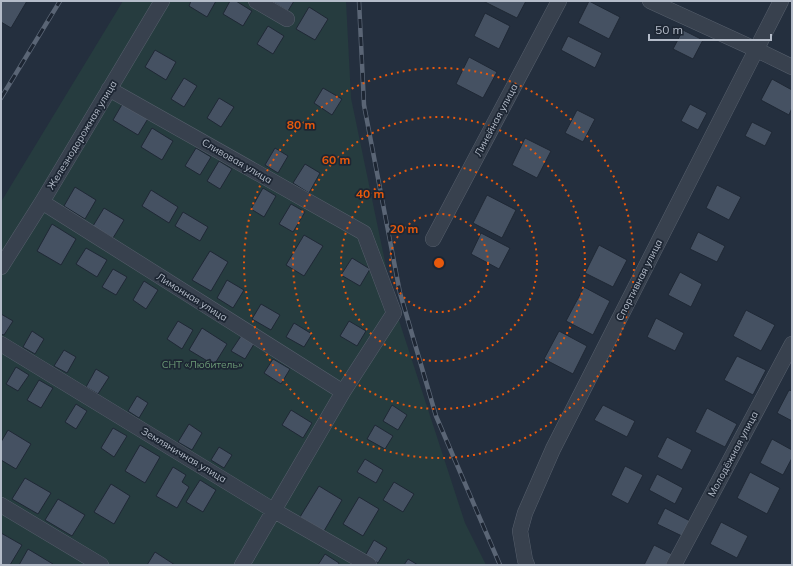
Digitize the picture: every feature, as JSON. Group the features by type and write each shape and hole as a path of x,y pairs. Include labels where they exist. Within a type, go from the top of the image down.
{"street":[{"name":"Железнодорожная улица","path":"1,268 162,1"},
{"path":"256,1 287,19"},
{"name":"Линейная улица","path":"433,239 559,1"},
{"path":"650,1 792,67"},
{"name":"Спортивная улица","path":"527,565 520,531 525,513 547,464 781,1"},
{"name":"Сливовая улица","path":"110,89 364,234 394,314 343,392"},
{"name":"Лимонная улица","path":"42,202 343,392"},
{"name":"Земляничная улица","path":"1,344 274,510 368,565"},
{"name":"Молодёжная улица","path":"674,565 792,344"},
{"path":"242,565 343,392"},
{"path":"1,505 101,565"}],"green space":[{"name":"СНТ «Любитель»","path":"123,1 346,1 351,98 394,305 465,523 486,565 1,565 1,202"}],"building":[{"path":"1,1 27,1 11,28 1,22"},
{"path":"191,1 216,1 207,17 189,6"},
{"path":"230,1 236,1 252,11 243,26 223,14"},
{"path":"294,1 288,11 273,2"},
{"path":"483,1 526,1 517,18"},
{"path":"589,1 620,17 609,39 578,23"},
{"path":"309,7 328,19 315,40 296,29"},
{"path":"485,13 510,26 499,49 474,36"},
{"path":"268,26 284,36 273,54 257,44"},
{"path":"683,30 703,40 693,59 673,49"},
{"path":"568,36 602,53 595,68 561,50"},
{"path":"155,50 176,62 166,80 145,67"},
{"path":"469,57 497,72 483,98 456,84"},
{"path":"184,78 197,86 184,107 171,99"},
{"path":"772,79 792,90 792,108 789,115 761,100"},
{"path":"323,88 342,99 332,115 314,103"},
{"path":"219,98 234,107 221,127 207,118"},
{"path":"124,101 149,117 138,135 113,120"},
{"path":"690,104 707,113 698,130 681,121"},
{"path":"577,110 595,119 583,142 565,133"},
{"path":"752,122 772,132 765,146 745,136"},
{"path":"152,128 173,141 162,160 141,147"},
{"path":"525,138 551,151 537,178 512,165"},
{"path":"196,148 211,157 200,175 185,166"},
{"path":"275,148 288,156 278,173 265,165"},
{"path":"219,161 232,169 220,189 207,181"},
{"path":"305,164 320,173 309,193 293,183"},
{"path":"717,185 741,197 729,220 706,208"},
{"path":"75,187 96,200 85,219 64,206"},
{"path":"263,188 276,196 264,217 251,209"},
{"path":"151,190 178,207 169,223 142,206"},
{"path":"487,195 516,210 502,238 473,223"},
{"path":"291,204 305,212 293,232 279,224"},
{"path":"104,208 124,220 113,238 93,226"},
{"path":"183,212 208,227 200,241 175,226"},
{"path":"52,224 76,239 61,265 37,251"},
{"path":"698,232 725,246 717,262 690,249"},
{"path":"481,233 510,248 499,269 471,254"},
{"path":"304,235 323,246 304,276 286,265"},
{"path":"599,245 627,260 613,287 585,273"},
{"path":"86,248 107,260 97,277 76,264"},
{"path":"210,251 228,262 211,291 192,280"},
{"path":"352,258 370,269 360,286 341,275"},
{"path":"113,269 127,277 116,295 102,287"},
{"path":"680,272 702,284 691,307 668,295"},
{"path":"227,280 244,290 233,308 217,298"},
{"path":"144,281 158,290 146,309 133,300"},
{"path":"584,287 610,301 593,335 566,321"},
{"path":"261,304 280,315 271,330 252,319"},
{"path":"746,310 775,325 761,351 733,336"},
{"path":"1,314 13,321 4,335 1,334"},
{"path":"656,318 684,333 675,351 647,337"},
{"path":"178,321 193,330 182,349 167,339"},
{"path":"349,321 366,331 357,346 340,336"},
{"path":"294,323 312,334 304,347 286,337"},
{"path":"202,328 227,344 214,365 189,350"},
{"path":"32,331 44,339 35,354 23,347"},
{"path":"559,331 587,346 573,374 544,359"},
{"path":"241,336 254,344 245,359 231,351"},
{"path":"64,350 76,357 67,373 54,366"},
{"path":"737,356 766,370 753,395 724,380"},
{"path":"273,359 290,369 281,384 264,373"},
{"path":"16,367 29,375 18,391 6,384"},
{"path":"96,369 109,377 98,394 86,387"},
{"path":"39,380 53,388 41,408 27,400"},
{"path":"789,390 792,391 792,421 777,413"},
{"path":"137,396 148,403 139,418 128,411"},
{"path":"76,404 87,411 76,429 65,422"},
{"path":"392,405 407,415 398,430 383,421"},
{"path":"603,405 635,421 627,437 594,420"},
{"path":"707,408 737,424 725,447 695,432"},
{"path":"291,410 312,423 303,438 282,425"},
{"path":"189,424 202,433 192,450 178,442"},
{"path":"375,425 393,436 385,449 367,439"},
{"path":"113,428 127,436 114,457 101,448"},
{"path":"8,430 31,444 16,469 1,460 1,442"},
{"path":"667,437 692,450 682,470 657,457"},
{"path":"772,439 792,450 792,458 783,475 760,463"},
{"path":"140,445 160,457 145,483 125,471"},
{"path":"219,447 232,455 224,468 211,460"},
{"path":"365,459 383,470 376,483 357,472"},
{"path":"625,466 643,475 628,504 611,495"},
{"path":"173,467 186,475 182,482 189,487 177,508 156,496"},
{"path":"750,472 780,488 767,514 737,498"},
{"path":"657,474 683,488 675,504 649,490"},
{"path":"25,478 51,493 38,514 12,499"},
{"path":"200,480 216,490 203,512 186,502"},
{"path":"394,482 414,494 403,512 383,500"},
{"path":"111,484 130,496 114,524 94,512"},
{"path":"319,486 342,500 324,531 300,517"},
{"path":"359,497 379,509 363,536 343,524"},
{"path":"58,499 85,515 72,536 45,520"},
{"path":"665,508 692,522 684,537 657,524"},
{"path":"721,522 748,536 737,558 710,544"},
{"path":"1,533 22,545 10,565 1,565"},
{"path":"374,540 387,548 378,563 365,556"},
{"path":"654,545 672,554 666,565 644,565"},
{"path":"28,549 53,564 53,565 19,565"},
{"path":"155,552 175,565 147,565"},
{"path":"325,554 339,563 338,565 318,565"},
{"path":"408,559 418,565 404,565"}],"railway":[{"path":"1,98 60,1"},
{"path":"359,1 364,105 400,293 436,416 500,565"}]}
